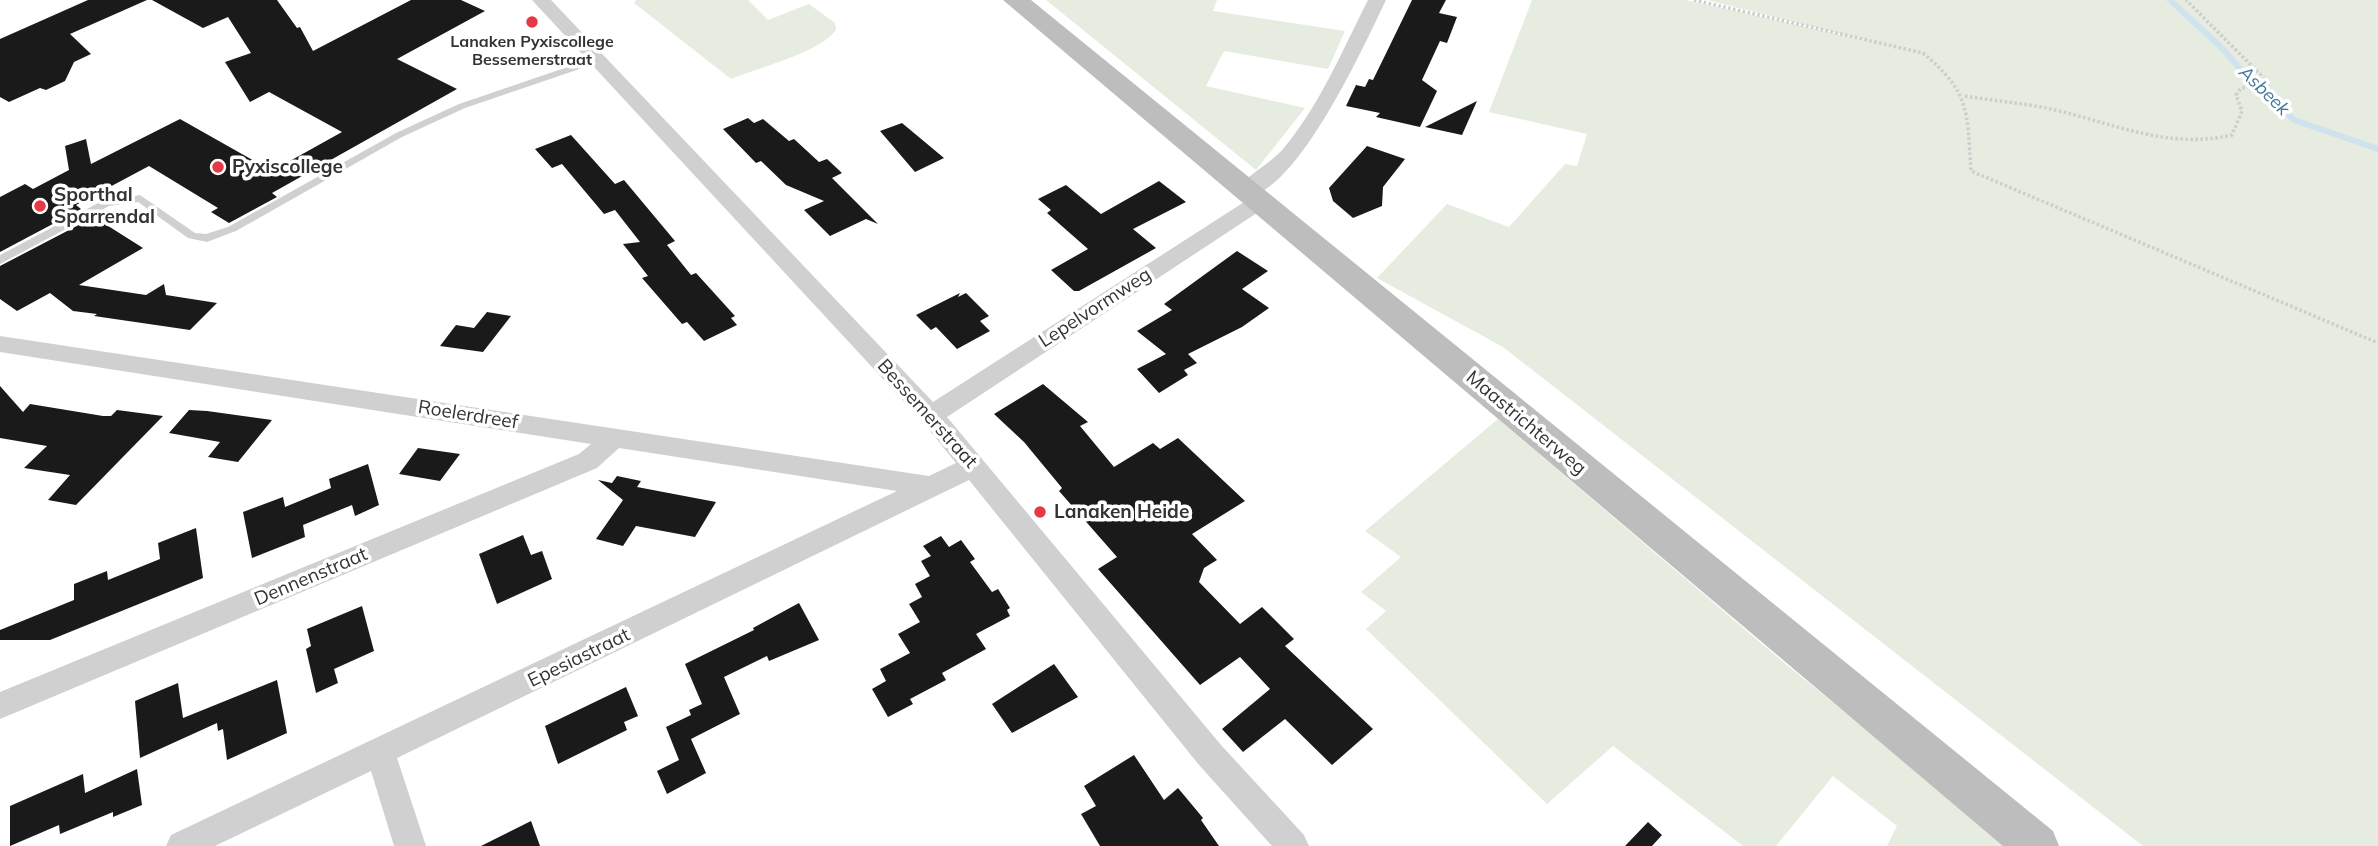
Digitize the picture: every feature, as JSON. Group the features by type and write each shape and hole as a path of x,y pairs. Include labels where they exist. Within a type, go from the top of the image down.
{"main road":[{"name":"Maastrichterweg","path":"1016,0 2036,846"}],"street":[{"name":"Bessemerstraat","path":"541,0 931,415 1210,755 1293,846"},
{"name":"Lepelvormweg","path":"931,415 1252,197 1321,108 1377,0"},
{"name":"Roelerdreef","path":"0,344 935,487"},
{"name":"Dennenstraat","path":"0,706 589,461 615,437"},
{"name":"Epesiastraat","path":"182,846 974,466"},
{"path":"380,753 410,846"}],"lane":[{"path":"0,260 106,203 140,198 192,236 206,238 232,229 411,129 462,106 597,60"}],"path":[{"path":"1694,0 1923,53 1949,73 1965,96 1971,171 2378,342"},
{"path":"1965,96 2050,109 2150,136 2209,143 2232,135 2242,111 2236,95 2241,88 2270,84 2252,63 2209,26 2186,0"}],"shaded area":[{"path":"636,0 748,0 768,20 809,4 835,23 836,29 818,45 804,52 731,79 634,3"},
{"path":"1046,0 1217,0 1213,11 1345,31 1328,69 1224,51 1206,86 1305,108 1256,170"},
{"path":"1532,0 1686,0 1877,43 1707,0 2378,0 2378,846 2143,846 1503,347 1377,278 1447,204 1509,227 1565,164 1577,166 1587,134 1489,112"},
{"path":"1498,419 1782,661 2008,846 1887,846 1897,826 1833,776 1776,846 1743,846 1613,746 1547,804 1366,629 1386,611 1361,592 1401,557 1365,531"}],"building":[{"path":"88,0 147,0 70,34 91,54 74,62 65,81 46,90 40,88 9,102 0,97 0,39"},
{"name":"Pyxiscollege","path":"152,0 277,0 297,28 300,27 313,51 411,0 461,0 485,11 397,59 457,89 272,193 277,197 229,223 211,212 218,208 149,166 76,205 81,209 0,252 0,197 25,184 33,189 69,170 65,146 86,139 91,164 180,119 272,171 342,132 269,92 250,102 225,62 251,53 228,17 203,28"},
{"path":"1412,0 1446,0 1439,13 1457,17 1447,43 1440,41 1422,80 1437,91 1420,127 1376,117 1380,113 1346,106 1356,85 1365,87 1369,79 1373,80"},
{"path":"1477,101 1462,135 1425,127"},
{"path":"748,118 754,123 763,119 789,141 794,139 819,162 827,159 842,173 832,178 878,224 866,219 830,236 804,210 824,201 786,185 761,161 756,163 723,129"},
{"path":"902,123 944,158 915,172 880,131"},
{"path":"571,135 615,184 624,180 675,241 667,245 691,275 696,273 735,316 731,318 737,325 704,341 687,322 682,324 642,278 648,276 623,244 640,242 615,210 604,214 562,164 552,168 535,149"},
{"path":"1367,146 1405,159 1383,187 1382,206 1353,218 1333,201 1329,188"},
{"path":"1159,181 1186,202 1133,229 1156,248 1079,291 1074,291 1051,270 1088,249 1047,213 1051,210 1038,199 1066,185 1101,214"},
{"path":"94,217 143,248 79,285 146,295 164,284 166,295 217,303 190,330 73,311 50,293 17,311 0,299 0,266"},
{"path":"1237,251 1268,271 1242,289 1269,308 1242,327 1188,354 1197,363 1184,370 1188,375 1159,393 1137,369 1166,354 1137,331 1172,310 1164,304"},
{"path":"960,293 958,297 966,293 989,316 980,321 990,331 957,349 936,327 931,330 916,315"},
{"path":"487,312 511,316 483,352 440,346 456,325 474,328"},
{"path":"1043,384 1088,422 1080,426 1114,467 1153,443 1160,449 1178,438 1245,501 1192,534 1217,560 1204,568 1199,582 1240,624 1262,607 1294,639 1285,646 1373,729 1332,765 1285,719 1243,752 1222,729 1270,689 1240,657 1200,685 1098,569 1117,557 1059,491 1062,488 1024,442 994,414"},
{"path":"0,386 23,412 30,404 103,416 111,416 117,410 163,416 76,505 48,500 70,475 24,468 47,446 0,438"},
{"path":"189,410 272,420 238,462 208,457 220,442 169,433"},
{"path":"418,448 460,454 440,481 399,474"},
{"path":"368,464 379,505 355,516 352,505 303,525 305,537 252,558 243,512 283,497 285,507 331,488 329,479"},
{"path":"617,476 641,481 637,487 716,502 695,537 636,526 623,546 596,539 623,500 598,480 612,483"},
{"path":"196,528 203,578 50,640 0,640 0,630 74,600 74,584 107,571 108,580 160,559 158,543"},
{"path":"523,535 531,555 542,551 552,579 497,604 479,554"},
{"path":"941,536 949,547 961,540 975,559 970,562 992,592 998,589 1010,608 1007,610 1010,616 976,634 986,649 942,673 946,680 910,699 913,704 888,717 872,689 886,681 880,669 910,653 898,634 920,622 909,604 922,597 915,584 930,576 921,561 931,556 923,546"},
{"path":"799,603 819,640 769,661 767,656 724,677 740,714 691,739 706,773 667,794 657,771 679,760 666,727 691,715 689,710 702,704 685,664 754,630 753,628"},
{"path":"362,606 374,651 334,669 338,683 316,693 306,649 311,646 307,629"},
{"path":"1054,664 1078,697 1012,733 992,704"},
{"path":"277,680 287,733 227,760 223,729 218,731 217,723 140,758 135,701 178,683 183,718"},
{"path":"626,687 638,716 624,722 627,730 558,764 545,726"},
{"path":"1134,755 1164,800 1178,788 1203,818 1201,820 1219,846 1100,846 1081,814 1096,806 1084,786"},
{"path":"137,769 142,805 113,817 113,812 60,834 59,825 10,846 10,806 83,774 85,793"},
{"path":"531,821 540,846 481,846"},
{"path":"1648,822 1662,835 1652,846 1625,846"}],"waterway":[{"name":"Asbeek","path":"2170,0 2222,48 2255,86 2294,120 2378,149"}],"place":[{"name":"Lanaken Pyxiscollege Bessemerstraat","path":"532,22"},
{"name":"Pyxiscollege","path":"218,167"},
{"name":"Sporthal Sparrendal","path":"40,206"},
{"name":"Lanaken Heide","path":"1040,512"}]}
